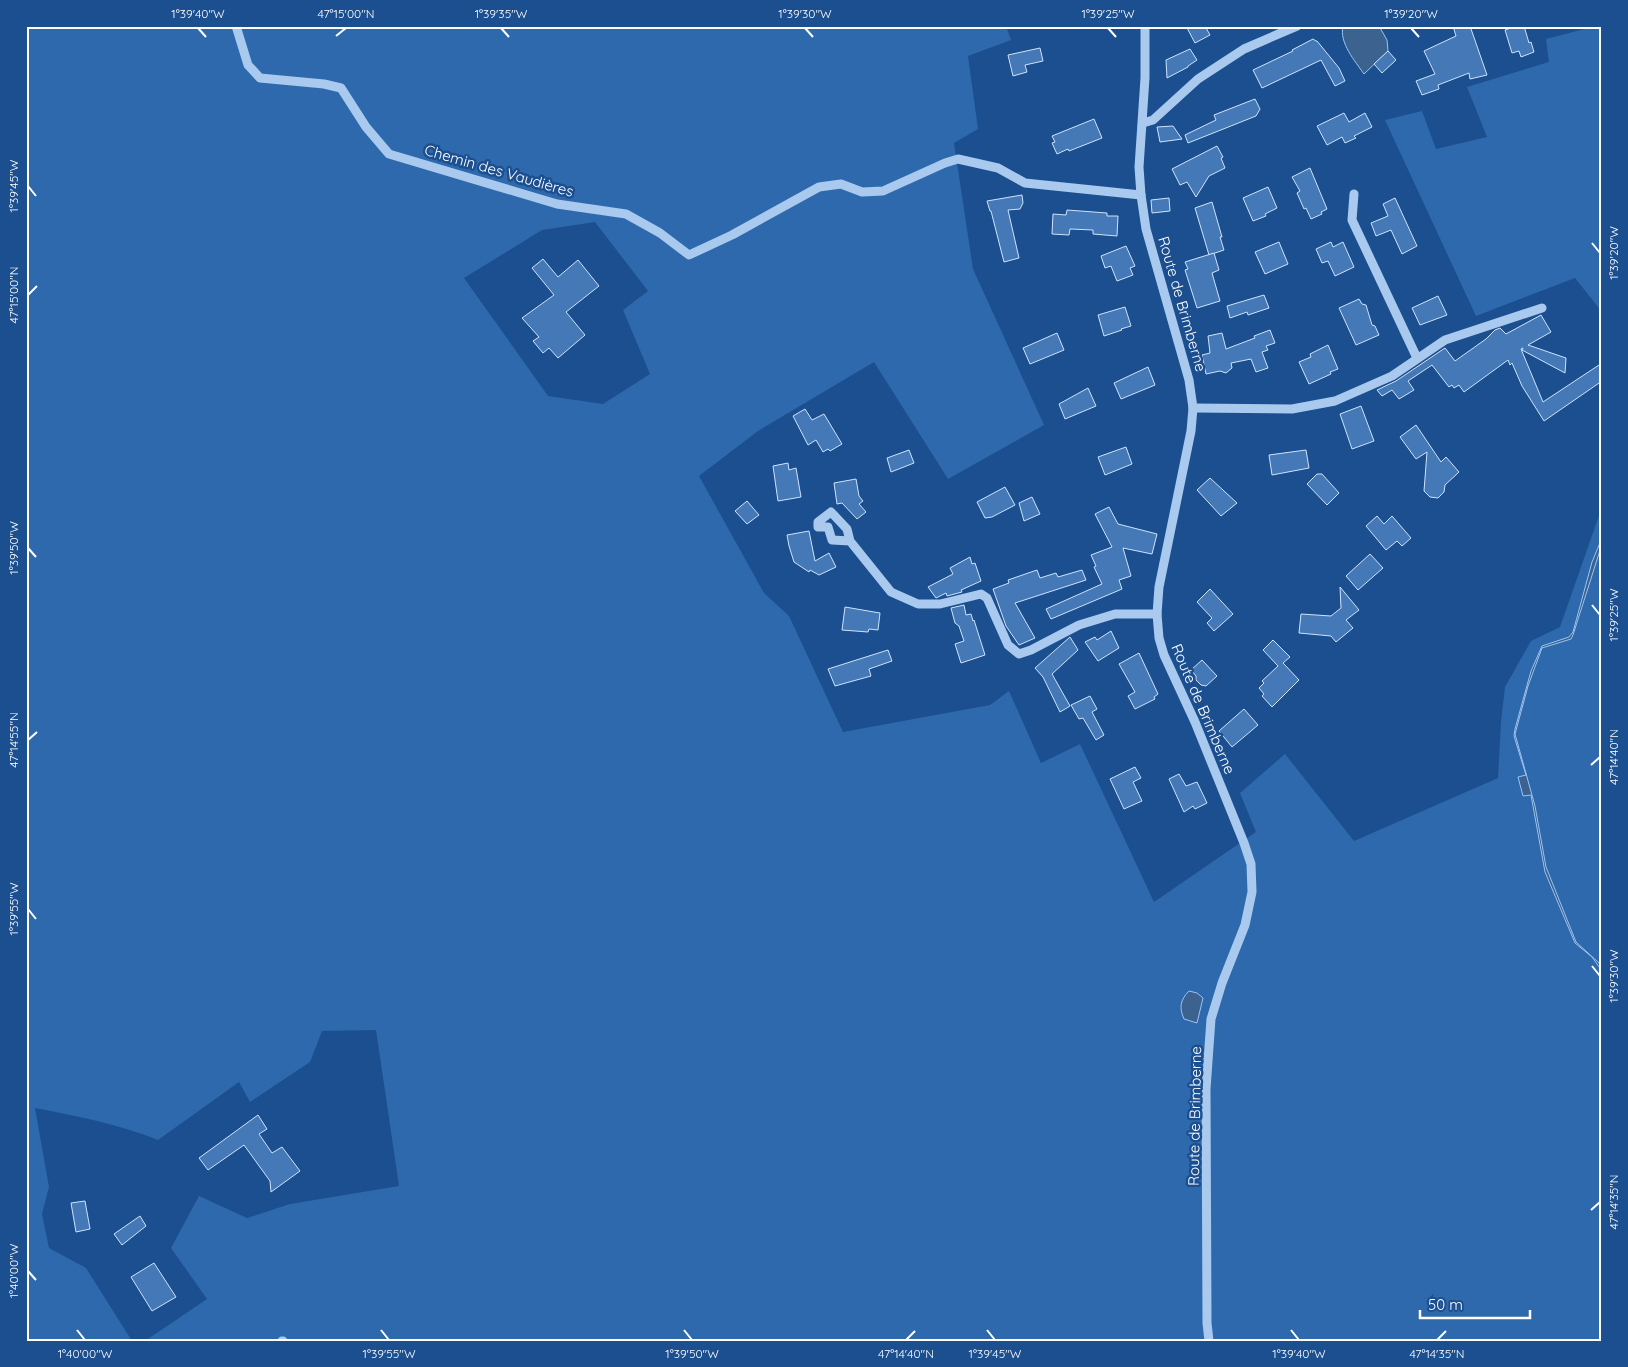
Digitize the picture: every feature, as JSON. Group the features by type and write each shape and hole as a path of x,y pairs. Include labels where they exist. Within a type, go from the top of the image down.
{"street":[{"name":"Chemin des Vaudières","path":"236,26 248,65 260,78 324,84 341,88 366,127 390,154 557,204 626,214 660,233 690,255 732,235 819,187 841,184 862,192 883,191 945,163 958,160 998,168 1025,184 1141,195"},
{"name":"Route de Brimberne","path":"1145,26 1145,78 1139,167 1141,195 1146,229 1189,380 1193,408 1191,431 1159,587 1157,614 1159,638 1164,655 1194,722 1251,864 1252,892 1245,925 1222,983 1211,1020 1206,1089 1207,1323 1209,1341"},
{"path":"1143,123 1154,120 1198,79 1244,48 1297,26"},
{"path":"1354,194 1352,220 1417,358"},
{"path":"1193,408 1292,409 1335,401 1392,376 1445,340 1542,308"},
{"path":"850,541 891,592 918,604 940,604 982,594 988,598 1008,645 1018,654 1031,650 1080,625 1115,614 1157,614"}],"shaded area":[{"path":"26,26 1006,26 1011,40 968,56 978,129 954,143 973,269 1044,425 948,479 874,362 758,431 699,476 764,593 789,616 843,732 990,705 1009,691 1041,763 1080,744 1154,902 1256,832 1240,793 1285,754 1354,841 1498,778 1505,687 1531,641 1560,627 1602,507 1602,1341 145,1341 207,1299 171,1248 199,1196 247,1218 290,1204 399,1186 376,1030 322,1031 310,1062 250,1102 239,1082 158,1140 113,1125 35,1108 49,1187 42,1214 49,1248 86,1268 132,1341 26,1341","holes":["595,222 648,291 623,310 650,374 603,404 548,396 464,278 542,230"]},
{"path":"1343,26 1379,26 1387,40 1388,51 1364,74 1352,58 1343,39"},
{"path":"1602,26 1602,312 1575,278 1476,316 1385,120 1422,111 1436,149 1487,137 1467,87 1549,62 1546,39"},
{"path":"1602,538 1602,544 1573,635 1571,639 1542,648 1528,686 1515,734 1535,806 1546,867 1576,942 1598,962 1602,967 1602,971 1592,957 1575,943 1545,872 1531,795 1523,796 1518,777 1526,775 1514,736 1531,671 1542,646 1569,637 1573,632 1592,562"},
{"path":"1189,991 1197,993 1203,998 1197,1023 1184,1019 1181,1011 1182,1001"}],"building":[{"path":"1186,26 1205,26 1210,35 1195,43"},
{"path":"1453,26 1470,26 1487,75 1470,79 1469,73 1438,85 1439,89 1422,95 1416,81 1435,74 1424,51 1456,36"},
{"path":"1524,26 1534,52 1521,57 1519,51 1512,53 1505,30"},
{"path":"1313,39 1317,41 1339,68 1345,81 1335,86 1321,60 1262,88 1253,70"},
{"path":"1040,48 1043,61 1025,65 1027,72 1013,76 1008,55"},
{"path":"1190,49 1197,60 1167,78 1166,60"},
{"path":"1388,51 1396,60 1382,73 1374,64"},
{"path":"1255,99 1260,109 1256,116 1188,143 1185,135 1216,120 1214,115"},
{"path":"1344,113 1349,122 1365,113 1372,127 1345,143 1342,137 1327,145 1317,126"},
{"path":"1094,119 1102,138 1057,154 1052,143 1055,142 1052,136"},
{"path":"1173,126 1182,139 1160,142 1157,127"},
{"path":"1217,146 1223,157 1221,158 1225,168 1209,176 1196,197 1187,182 1180,185 1172,169"},
{"path":"1310,168 1327,209 1321,212 1322,214 1311,219 1306,208 1304,209 1297,193 1300,191 1292,177"},
{"path":"1268,187 1277,208 1265,214 1266,216 1253,221 1243,198"},
{"path":"1022,195 1023,203 1020,209 1008,210 1019,258 1004,262 987,201"},
{"path":"1169,198 1170,211 1152,213 1151,200"},
{"path":"1395,198 1417,246 1402,254 1391,230 1376,236 1371,223 1388,216 1383,204"},
{"path":"1212,202 1224,250 1209,255 1195,208"},
{"path":"1067,210 1107,213 1107,216 1118,216 1117,236 1093,234 1093,230 1070,229 1069,235 1052,234 1053,214 1066,215"},
{"path":"1279,242 1288,264 1265,274 1255,252"},
{"path":"1331,242 1333,247 1343,242 1354,267 1335,276 1328,261 1322,263 1316,249"},
{"path":"1126,246 1135,266 1130,268 1133,275 1117,281 1111,266 1105,268 1101,256"},
{"path":"1214,253 1219,270 1212,273 1220,301 1197,308 1185,270 1188,269 1185,262"},
{"path":"543,259 558,277 578,260 599,286 566,312 585,335 558,358 549,348 543,353 533,341 539,337 522,318 554,295 532,268"},
{"path":"1264,295 1269,308 1248,315 1247,312 1230,318 1227,306"},
{"path":"1438,296 1447,315 1420,325 1412,308"},
{"path":"1359,299 1362,304 1366,305 1372,325 1375,326 1379,335 1356,345 1339,308"},
{"path":"1125,307 1131,326 1104,336 1098,315"},
{"path":"1541,315 1551,332 1528,345 1566,358 1565,373 1522,350 1523,348 1521,349 1543,402 1602,363 1602,381 1544,421 1522,386 1512,363 1510,365 1508,360 1464,392 1459,385 1454,388 1452,385 1449,387 1432,365 1408,381 1414,390 1399,399 1392,390 1382,396 1377,390 1396,381 1445,348 1455,361 1486,339 1495,330 1500,328 1506,334"},
{"path":"1270,330 1275,343 1266,346 1268,350 1262,352 1268,368 1256,372 1251,359 1231,363 1232,368 1226,373 1220,371 1206,374 1202,355 1210,353 1208,336 1222,333 1226,349"},
{"path":"1057,333 1064,350 1030,364 1023,348"},
{"path":"1328,345 1338,369 1309,384 1299,362 1311,357 1310,354"},
{"path":"1148,367 1155,385 1121,399 1114,383"},
{"path":"1088,388 1096,406 1065,419 1059,404"},
{"path":"1361,406 1374,441 1352,449 1340,414"},
{"path":"805,409 812,420 824,414 842,444 830,451 828,449 823,452 816,440 808,445 793,416"},
{"path":"1416,425 1441,462 1446,457 1459,472 1445,485 1444,492 1438,498 1430,497 1424,491 1427,452 1416,459 1400,437"},
{"path":"1126,447 1132,464 1105,475 1098,457"},
{"path":"909,450 914,463 891,472 887,458"},
{"path":"1306,450 1309,468 1272,475 1269,455"},
{"path":"788,463 789,470 796,468 801,497 778,501 773,466"},
{"path":"1317,474 1322,474 1339,493 1327,505 1307,484"},
{"path":"1210,478 1237,503 1221,516 1197,490"},
{"path":"856,479 859,496 863,501 859,504 866,512 857,519 842,503 837,504 834,483"},
{"path":"1005,487 1015,505 992,517 985,518 977,502"},
{"path":"1032,497 1040,514 1024,521 1019,503"},
{"path":"747,501 759,515 747,524 735,511"},
{"path":"1109,507 1118,524 1157,534 1152,554 1123,548 1131,576 1119,580 1122,589 1051,619 1046,609 1102,584 1091,555 1112,547 1095,514"},
{"path":"1377,516 1384,524 1392,516 1411,538 1402,546 1397,541 1386,550 1366,526"},
{"path":"809,531 815,561 829,553 836,567 819,575 810,570 809,572 794,562 789,546 787,535"},
{"path":"1370,554 1383,568 1358,590 1346,576"},
{"path":"970,557 972,564 975,563 981,581 961,590 962,592 947,596 946,593 936,598 928,587 953,574 950,568"},
{"path":"1037,570 1040,578 1056,573 1058,577 1082,570 1086,580 1015,603 1035,638 1019,645 1006,626 993,589 1009,583 1008,580"},
{"path":"1340,587 1359,610 1346,620 1353,628 1336,642 1331,636 1299,633 1301,614 1331,616 1341,608"},
{"path":"1210,589 1233,614 1214,631 1207,623 1212,618 1197,602"},
{"path":"964,605 966,615 971,614 974,620 985,655 961,663 955,644 964,641 959,626 955,623 951,608"},
{"path":"845,607 880,613 878,630 869,629 868,632 842,630"},
{"path":"1111,631 1119,648 1098,661 1085,642 1095,637 1097,640"},
{"path":"1070,637 1078,650 1052,674 1070,706 1060,712 1043,677 1035,668"},
{"path":"1273,640 1290,657 1283,663 1299,680 1272,707 1262,696 1264,694 1259,688 1264,683 1262,681 1278,666 1263,650"},
{"path":"888,650 892,661 869,669 871,676 835,686 828,669"},
{"path":"1139,653 1158,694 1154,697 1155,699 1135,709 1128,696 1135,692 1119,664"},
{"path":"1202,660 1217,676 1206,686 1201,685 1196,680 1196,676 1191,670"},
{"path":"1090,696 1097,709 1092,712 1104,735 1096,740 1083,718 1079,719 1071,705"},
{"path":"1244,709 1258,725 1232,747 1219,731"},
{"path":"1135,767 1141,778 1133,782 1142,801 1124,809 1110,779"},
{"path":"1179,774 1186,786 1197,782 1207,803 1195,809 1193,806 1184,812 1169,779"},
{"path":"258,1115 267,1129 259,1134 272,1153 282,1147 300,1171 271,1192 270,1181 244,1145 208,1170 199,1158"},
{"path":"85,1201 90,1229 76,1232 71,1203"},
{"path":"140,1216 146,1226 122,1245 114,1234"},
{"path":"154,1263 176,1297 152,1311 131,1277"}]}
